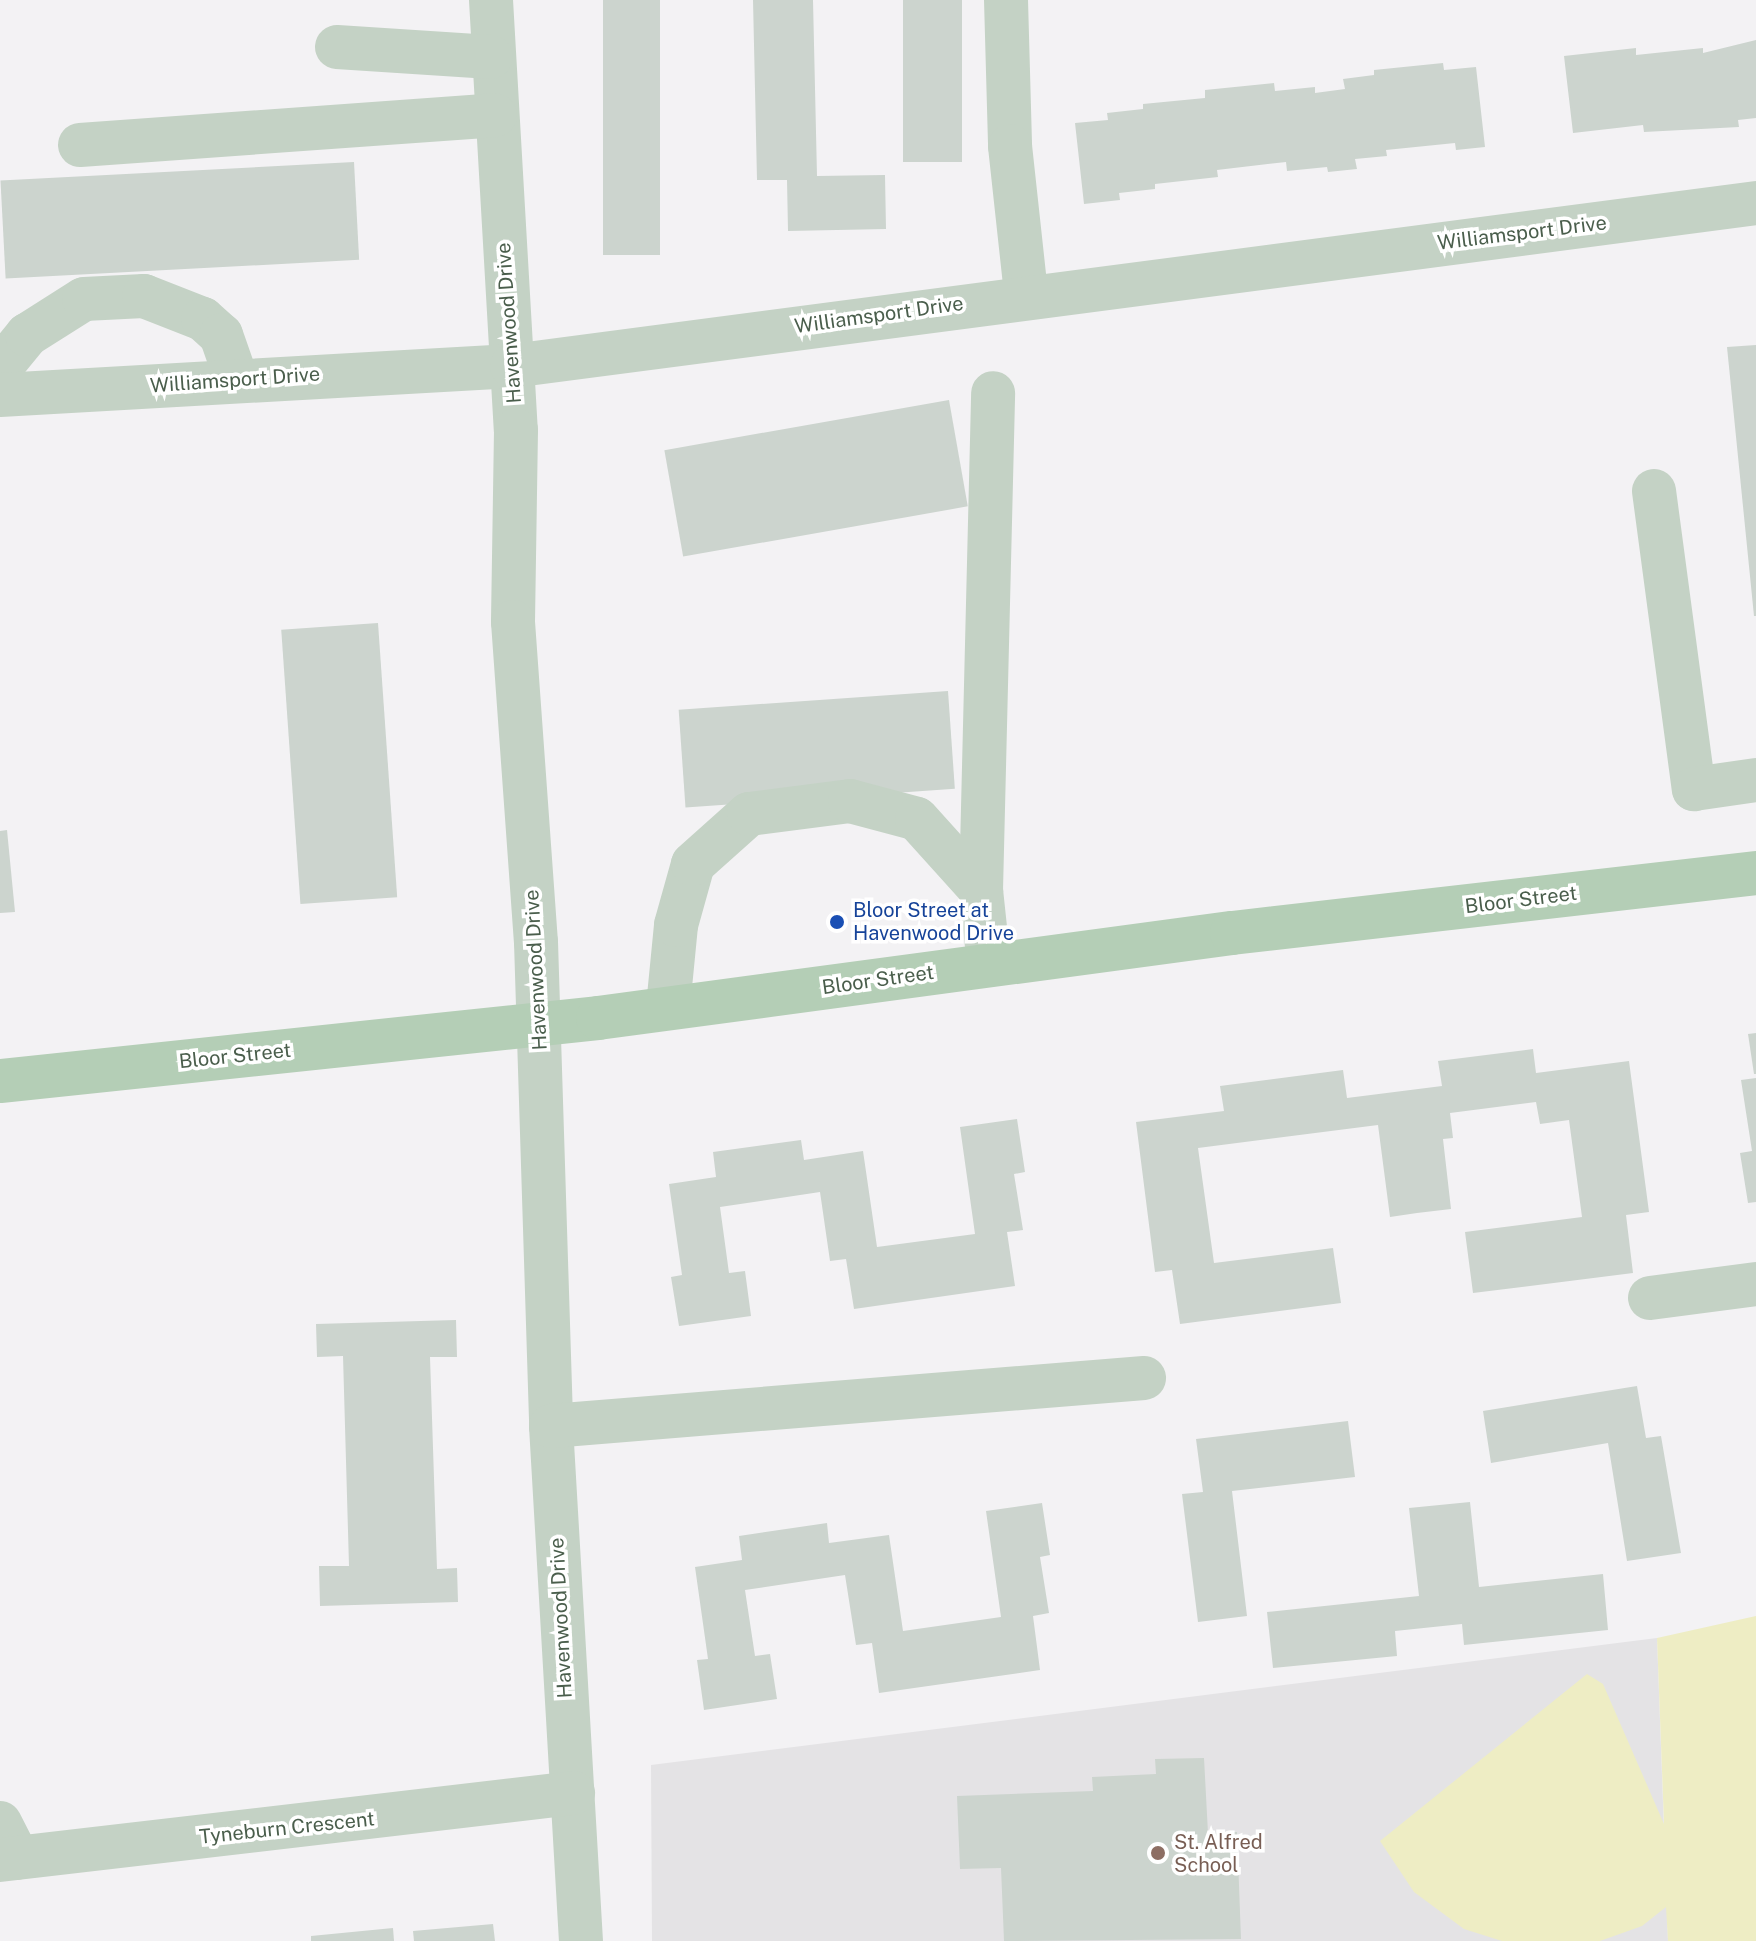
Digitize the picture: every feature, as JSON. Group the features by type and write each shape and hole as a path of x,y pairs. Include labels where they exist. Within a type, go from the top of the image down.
{"main road":[{"name":"Bloor Street","path":"0,1081 539,1024 989,965 1756,873"}],"street":[{"name":"Havenwood Drive","path":"491,0 491,57 512,366 513,622 539,1024 551,1426 581,1941"},
{"path":"1006,0 1010,146 1026,294"},
{"path":"337,47 491,57"},
{"path":"80,145 495,115"},
{"name":"Williamsport Drive","path":"0,395 236,378 512,366 1026,294 1756,203"},
{"path":"0,368 27,335 84,299 144,296 203,319 221,335 236,378"},
{"path":"989,965 981,890 993,393"},
{"path":"1654,491 1694,789 1756,780"},
{"path":"668,1007 676,925 693,864 749,814 850,801 917,819 981,890"},
{"path":"1650,1298 1756,1284"},
{"path":"551,1426 1144,1378"},
{"name":"Tyneburn Crescent","path":"6,1847 573,1793"}],"shaded area":[{"name":"St. Alfred School","path":"1657,1638 1668,1941 652,1941 651,1765"}],"green space":[{"path":"1756,1616 1756,1941 1668,1941 1666,1907 1642,1926 1600,1941 1502,1941 1464,1929 1414,1892 1380,1841 1587,1674 1603,1684 1664,1824 1657,1638"}],"building":[{"path":"603,0 660,0 660,255 603,255"},
{"path":"753,0 813,0 817,176 885,175 886,229 788,231 787,180 757,180"},
{"path":"903,0 962,0 962,162 903,162"},
{"path":"1756,40 1756,118 1738,120 1739,127 1644,132 1643,125 1573,133 1564,56 1636,48 1636,55 1703,48 1703,53"},
{"path":"1443,63 1444,70 1476,67 1485,147 1456,150 1455,143 1386,150 1387,156 1355,159 1357,169 1328,172 1327,167 1287,171 1286,162 1217,170 1218,177 1155,184 1155,189 1119,193 1120,200 1084,204 1075,123 1108,120 1107,113 1143,109 1143,104 1205,98 1205,90 1274,83 1275,91 1315,87 1315,93 1345,89 1343,79 1374,75 1374,70"},
{"path":"354,162 359,260 6,278 0,181"},
{"path":"1756,345 1756,616 1754,616 1727,347"},
{"path":"949,400 968,506 683,557 664,450"},
{"path":"378,623 397,897 300,904 281,630"},
{"path":"948,691 955,789 685,808 679,710"},
{"path":"7,830 15,912 0,913 0,831"},
{"path":"1756,1033 1756,1074 1754,1074 1748,1034"},
{"path":"1533,1049 1536,1073 1629,1061 1649,1212 1626,1215 1633,1273 1473,1293 1465,1232 1582,1217 1569,1120 1540,1124 1536,1102 1450,1113 1453,1138 1443,1139 1451,1209 1390,1217 1378,1125 1198,1148 1214,1263 1333,1248 1341,1303 1180,1324 1172,1270 1155,1272 1136,1122 1224,1111 1220,1086 1343,1070 1347,1098 1442,1086 1438,1061"},
{"path":"1756,1078 1756,1202 1748,1203 1740,1153 1752,1151 1741,1080"},
{"path":"1017,1119 1025,1172 1014,1174 1023,1230 1007,1232 1015,1286 854,1309 846,1259 830,1261 820,1192 720,1207 729,1273 745,1271 751,1316 679,1326 671,1277 682,1275 669,1184 716,1177 713,1152 801,1140 804,1160 863,1151 877,1247 975,1234 960,1127"},
{"path":"456,1320 457,1357 430,1357 437,1569 457,1568 458,1602 320,1606 319,1566 349,1566 343,1356 317,1357 316,1324"},
{"path":"1637,1386 1646,1438 1661,1436 1681,1553 1627,1561 1608,1443 1491,1463 1483,1411"},
{"path":"1348,1421 1355,1477 1232,1491 1247,1616 1198,1622 1182,1494 1203,1492 1196,1439"},
{"path":"1470,1502 1479,1587 1603,1574 1608,1630 1464,1645 1462,1624 1395,1631 1397,1656 1273,1668 1267,1612 1419,1596 1409,1508"},
{"path":"1042,1503 1050,1555 1040,1557 1049,1613 1033,1616 1040,1670 879,1693 872,1643 856,1645 845,1575 745,1590 755,1656 770,1654 777,1699 704,1710 697,1660 708,1659 695,1567 742,1560 739,1536 827,1523 829,1543 889,1535 903,1631 1001,1617 986,1511"},
{"path":"1204,1758 1208,1833 1237,1832 1241,1939 1004,1941 1001,1868 960,1869 957,1796 1093,1791 1092,1777 1156,1774 1155,1759"},
{"path":"493,1924 495,1941 414,1941 413,1931"},
{"path":"393,1928 394,1941 311,1941 311,1936"}],"place":[{"name":"Bloor Street at Havenwood Drive","path":"837,922"},
{"name":"St. Alfred School","path":"1158,1853"}]}
